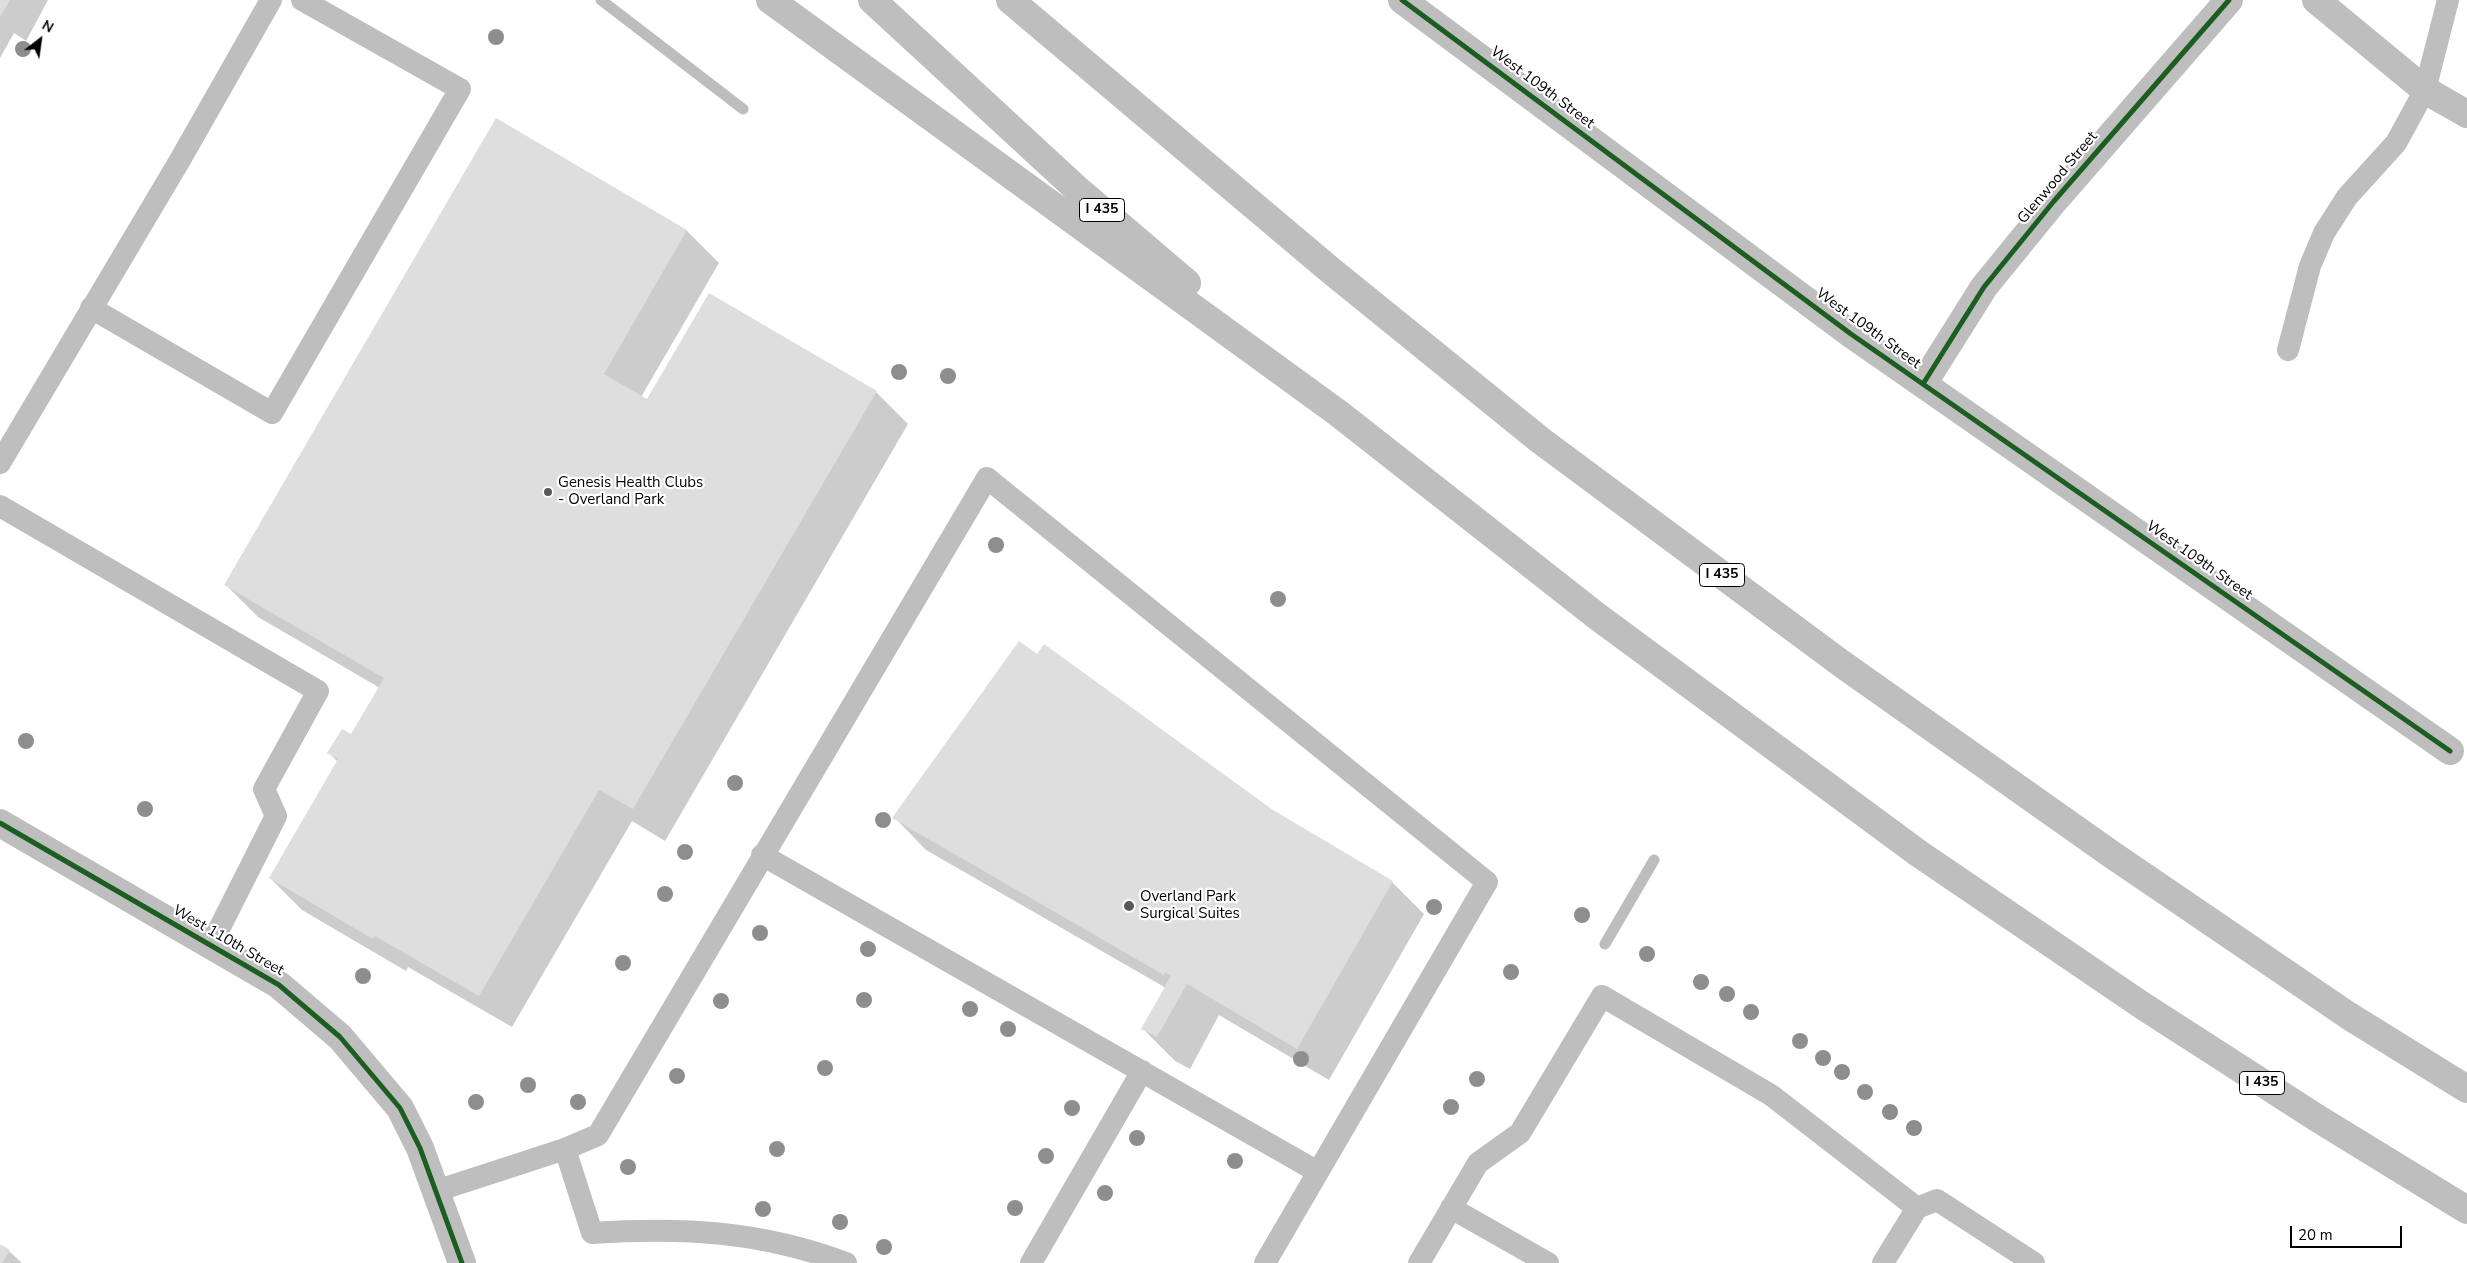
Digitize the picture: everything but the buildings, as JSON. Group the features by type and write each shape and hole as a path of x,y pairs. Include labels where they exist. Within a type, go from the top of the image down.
{"main road":[{"path":"770,0 1338,413"},
{"name":"I 435","path":"872,0 1078,190 1338,413 1598,617 1918,853 2142,1006 2317,1118 2467,1210"},
{"name":"West 109th Street","path":"1402,0 1851,334 2450,752"},
{"name":"Glenwood Street","path":"1923,384 1984,287 2054,201 2229,0"},
{"path":"2316,0 2425,90 2467,114"},
{"name":"I 435","path":"1014,2 1329,269 1540,440 1842,664 2111,854 2349,1016 2467,1089"},
{"name":"West 110th Street","path":"0,823 279,985 340,1037 400,1108 420,1148 462,1263"}],"lane":[{"path":"0,463 180,160 271,0"},
{"path":"91,308 272,413 460,89 302,0"},
{"path":"2288,350 2310,266 2324,233 2347,197 2396,143 2425,90 2448,0"},
{"path":"436,1191 565,1149 598,1135 762,855 987,478 1487,882 1265,1263"},
{"path":"0,506 318,691 264,789 276,816 211,946"},
{"path":"762,855 1318,1172"},
{"path":"1419,1263 1478,1163 1520,1133 1602,996 1771,1095 1917,1208"},
{"path":"1031,1263 1142,1071"},
{"path":"565,1149 592,1233 650,1229 709,1231 766,1240 815,1252 846,1263"},
{"path":"1883,1263 1917,1208 1937,1200 2034,1263"},
{"path":"1451,1208 1548,1263"}],"waterway":[{"path":"601,0 743,109"},
{"path":"1605,944 1654,860"}],"cycle path":[{"path":"1402,0 1851,334 2450,751"},
{"path":"1923,384 1984,287 2054,201 2229,0"},
{"path":"0,823 279,985 340,1037 400,1108 420,1148 462,1263"}],"place":[{"name":"Genesis Health Clubs - Overland Park","path":"548,492"},
{"name":"Overland Park Surgical Suites","path":"1129,906"}]}
